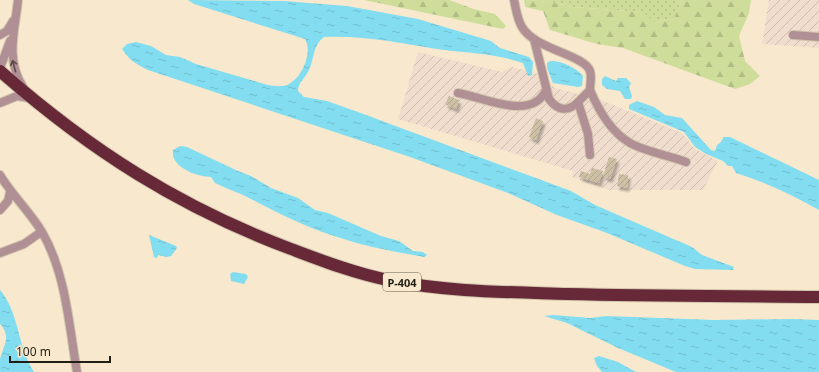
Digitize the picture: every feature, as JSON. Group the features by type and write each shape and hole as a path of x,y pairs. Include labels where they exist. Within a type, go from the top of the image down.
{"highway":[{"name":"Р-404","path":"0,69 32,99 90,144 137,176 191,206 277,244 362,274 388,280 477,291 594,295 819,298"}],"street":[{"path":"18,0 12,48 14,68 20,83 32,99"},
{"path":"514,0 517,17 522,27 534,39 583,62 591,72 590,90 597,108 611,126 630,143 686,162"},
{"path":"0,35 11,26 17,11"},
{"path":"0,69 14,29"},
{"path":"793,35 819,37"},
{"path":"534,39 549,100 555,106 561,109 572,108 590,90"},
{"path":"458,93 492,103 524,106 538,101 542,98 546,90"},
{"path":"0,103 17,96 32,99"},
{"path":"578,102 588,134 590,155"},
{"path":"0,175 10,192 41,232 51,253 61,285 77,372"},
{"path":"0,210 8,201 10,192"},
{"path":"0,254 24,244 41,232"}],"shaded area":[{"path":"769,0 819,0 819,48 762,44"},
{"path":"418,52 502,72 512,67 539,74 555,88 601,100 682,133 695,149 718,161 703,190 609,190 572,177 573,171 398,119"}],"green space":[{"path":"364,0 449,0 474,9 495,14 506,26 503,29"},
{"path":"524,0 528,0 525,7"},
{"path":"528,0 682,0 674,18 655,23 642,12 572,7 550,2"},
{"path":"528,0 550,2 572,7 643,12 656,23 674,18 682,0 751,0 749,13 739,36 745,61 760,76 750,84 735,89 623,48 597,44 550,30 543,11 525,7"}],"water":[{"path":"188,0 284,1 347,6 418,19 491,41 500,48 529,57 533,62 532,75 528,76 523,63 494,56 354,37 324,37 317,44 308,72 300,83 298,91 304,97 327,101 571,191 595,205 692,247 702,255 734,267 733,270 695,269 685,266 607,233 557,215 508,193 410,157 148,70 136,64 127,56 122,49 127,44 136,42 151,46 166,55 180,57 196,64 275,86 287,85 292,82 305,65 308,51 305,39 194,4"},
{"path":"550,61 563,63 577,70 583,76 582,86 578,87 553,83 547,68 547,63"},
{"path":"605,76 616,81 618,78 626,78 631,83 629,87 632,96 631,99 625,99 620,91 607,89 602,85 602,79"},
{"path":"637,101 654,107 665,115 682,118 711,150 715,151 717,145 724,137 730,137 819,180 819,210 779,189 736,173 732,166 728,166 723,161 706,154 695,147 684,132 629,109 629,105"},
{"path":"180,146 187,147 251,176 271,188 298,198 315,210 328,213 381,236 399,241 413,251 423,252 427,255 424,257 385,250 322,232 298,222 215,183 211,177 205,177 186,170 180,166 173,156 173,150"},
{"path":"149,235 176,246 177,248 171,256 167,257 158,255 157,258 154,257"},
{"path":"233,272 246,274 248,277 244,284 231,281 230,274"},
{"path":"0,290 7,299 15,320 24,352 34,372 0,372 0,359 6,342 6,337 4,329 0,324"},
{"path":"553,315 590,318 606,316 714,320 819,320 819,372 676,372 618,348 567,323 544,316"},
{"path":"599,356 618,362 636,372 602,372 597,366 594,358"}],"building":[{"path":"449,96 459,100 456,109 445,104"},
{"path":"536,118 543,121 536,140 529,137"},
{"path":"609,157 617,159 610,179 603,176"},
{"path":"592,168 603,171 599,183 579,177 581,171 590,174"},
{"path":"619,174 628,175 627,188 617,186"}]}
